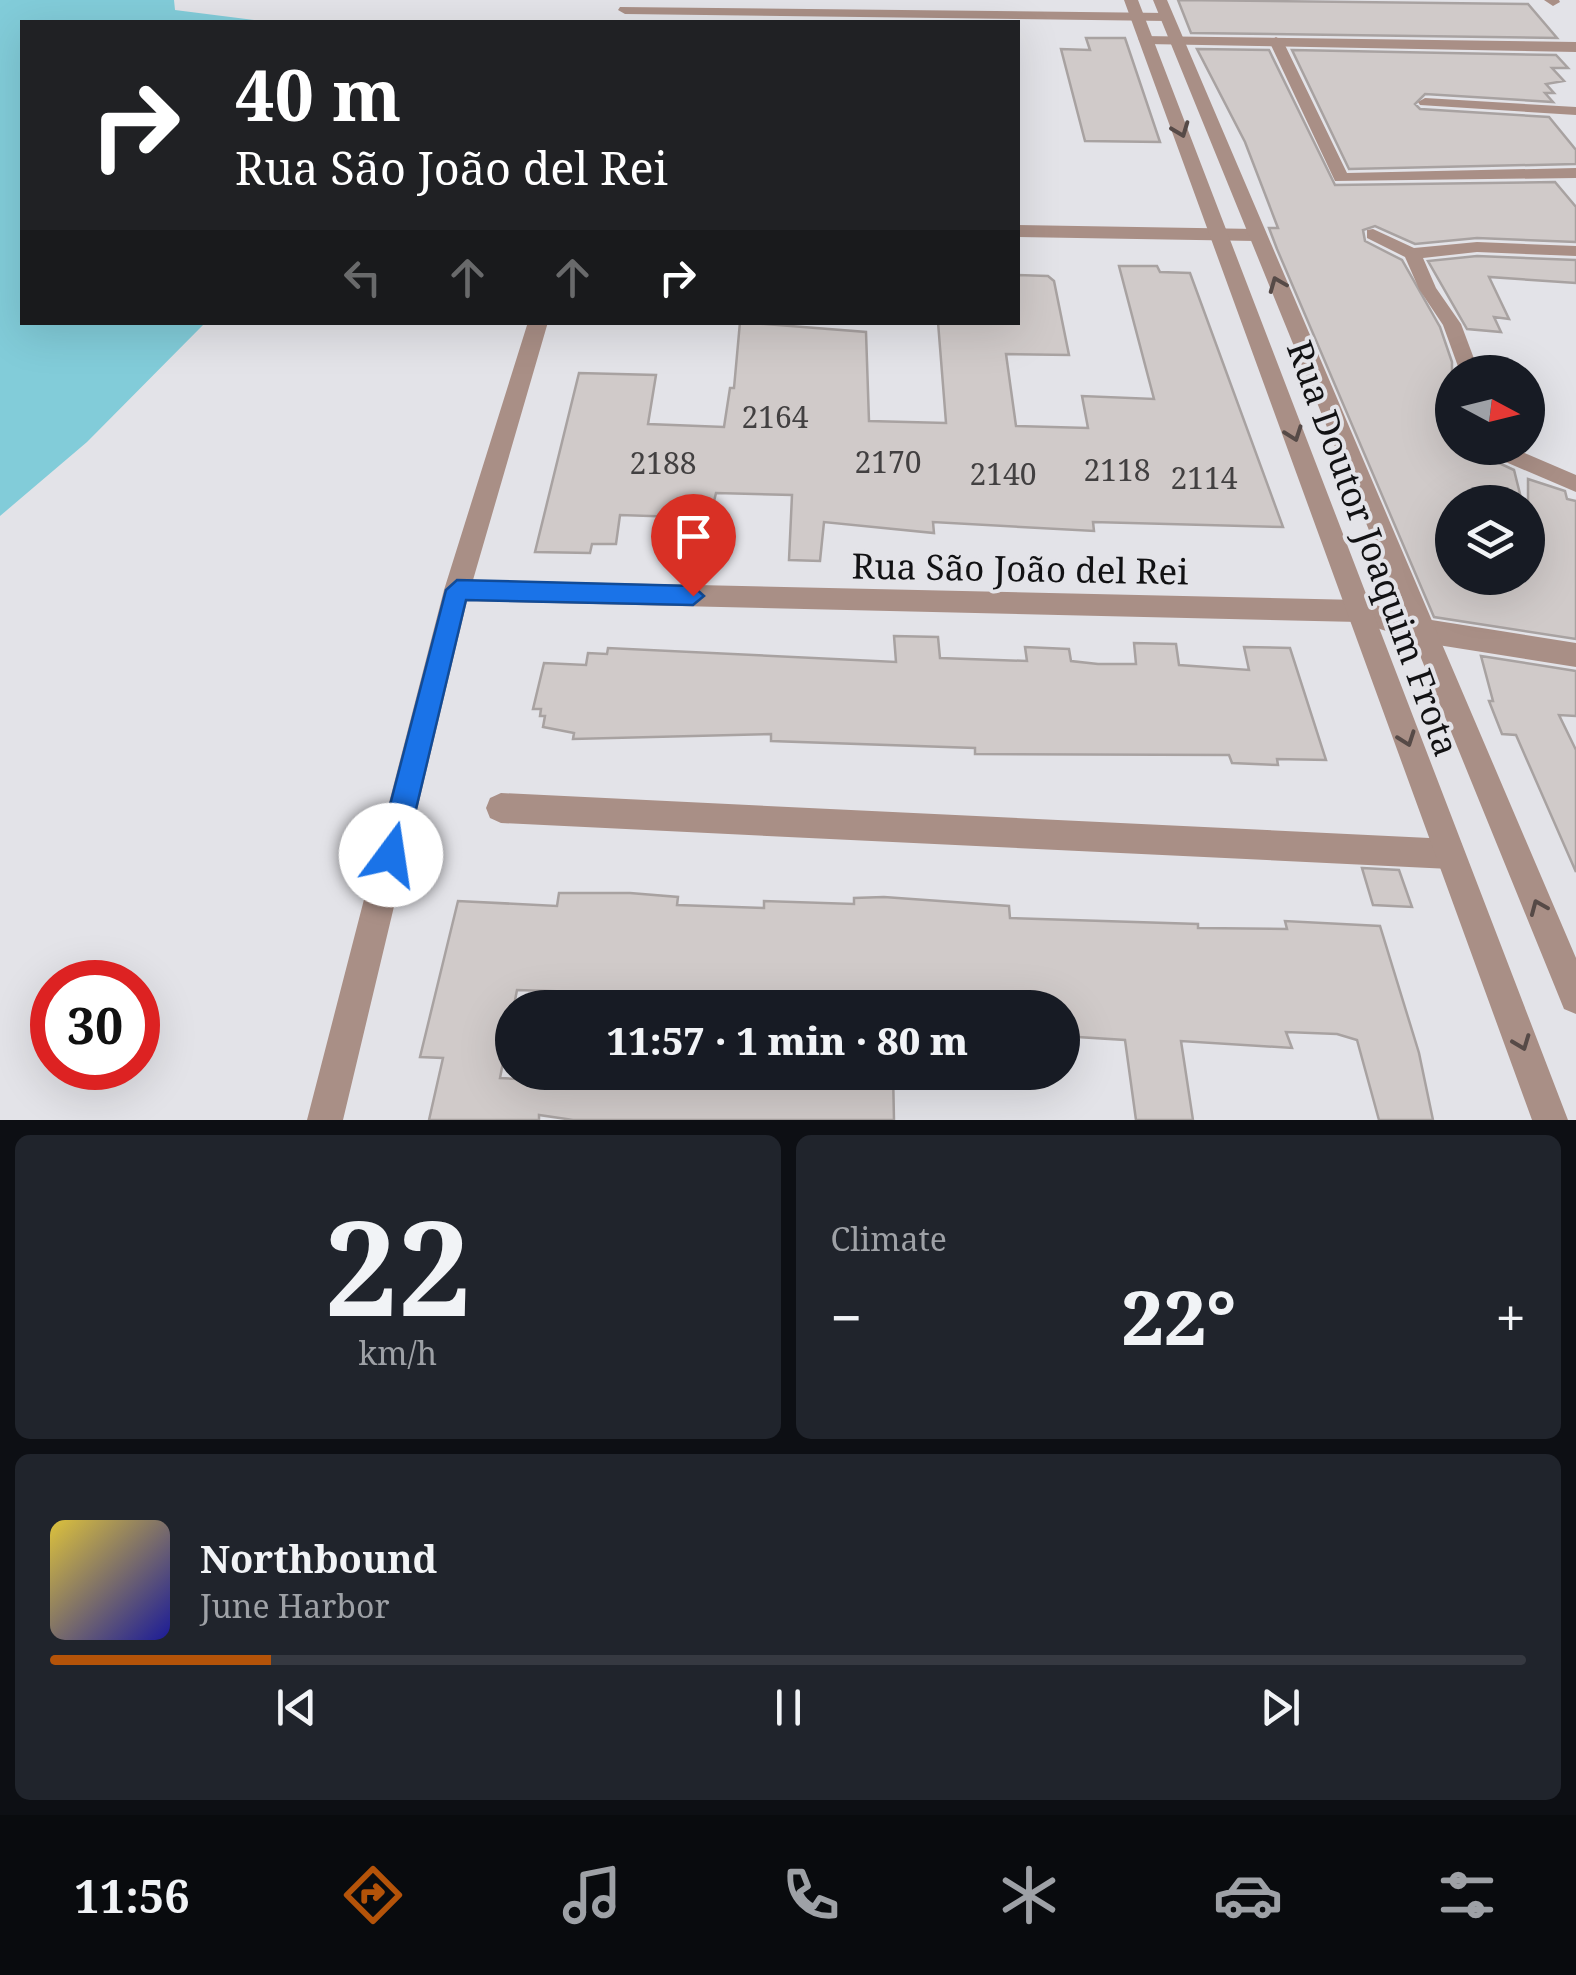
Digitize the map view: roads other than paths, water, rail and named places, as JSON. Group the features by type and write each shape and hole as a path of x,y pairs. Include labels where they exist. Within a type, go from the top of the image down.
{"street":[{"name":"Rua Doutor Joaquim Frota","path":"1132,0 1550,1120"},
{"name":"Rua Doutor Joaquim Frota","path":"1160,0 1576,996"},
{"path":"624,11 898,20"},
{"path":"1020,24 1171,28 1276,41 1576,46"},
{"path":"1142,28 1171,28"},
{"path":"1020,231 1256,235"},
{"path":"325,1120 457,590 537,325"},
{"name":"Rua São João del Rei","path":"457,590 1360,611 1420,630 1576,655"},
{"path":"501,808 1450,854"}],"lane":[{"path":"1276,41 1341,178 1576,173"},
{"path":"1425,102 1576,111"},
{"path":"1373,234 1412,254 1477,247 1576,251"},
{"path":"1412,254 1428,289 1452,324 1463,355"},
{"path":"1533,465 1576,484"}],"water":[{"path":"0,0 174,0 175,10 255,20 20,20 20,325 203,325 87,442 0,516"}]}
